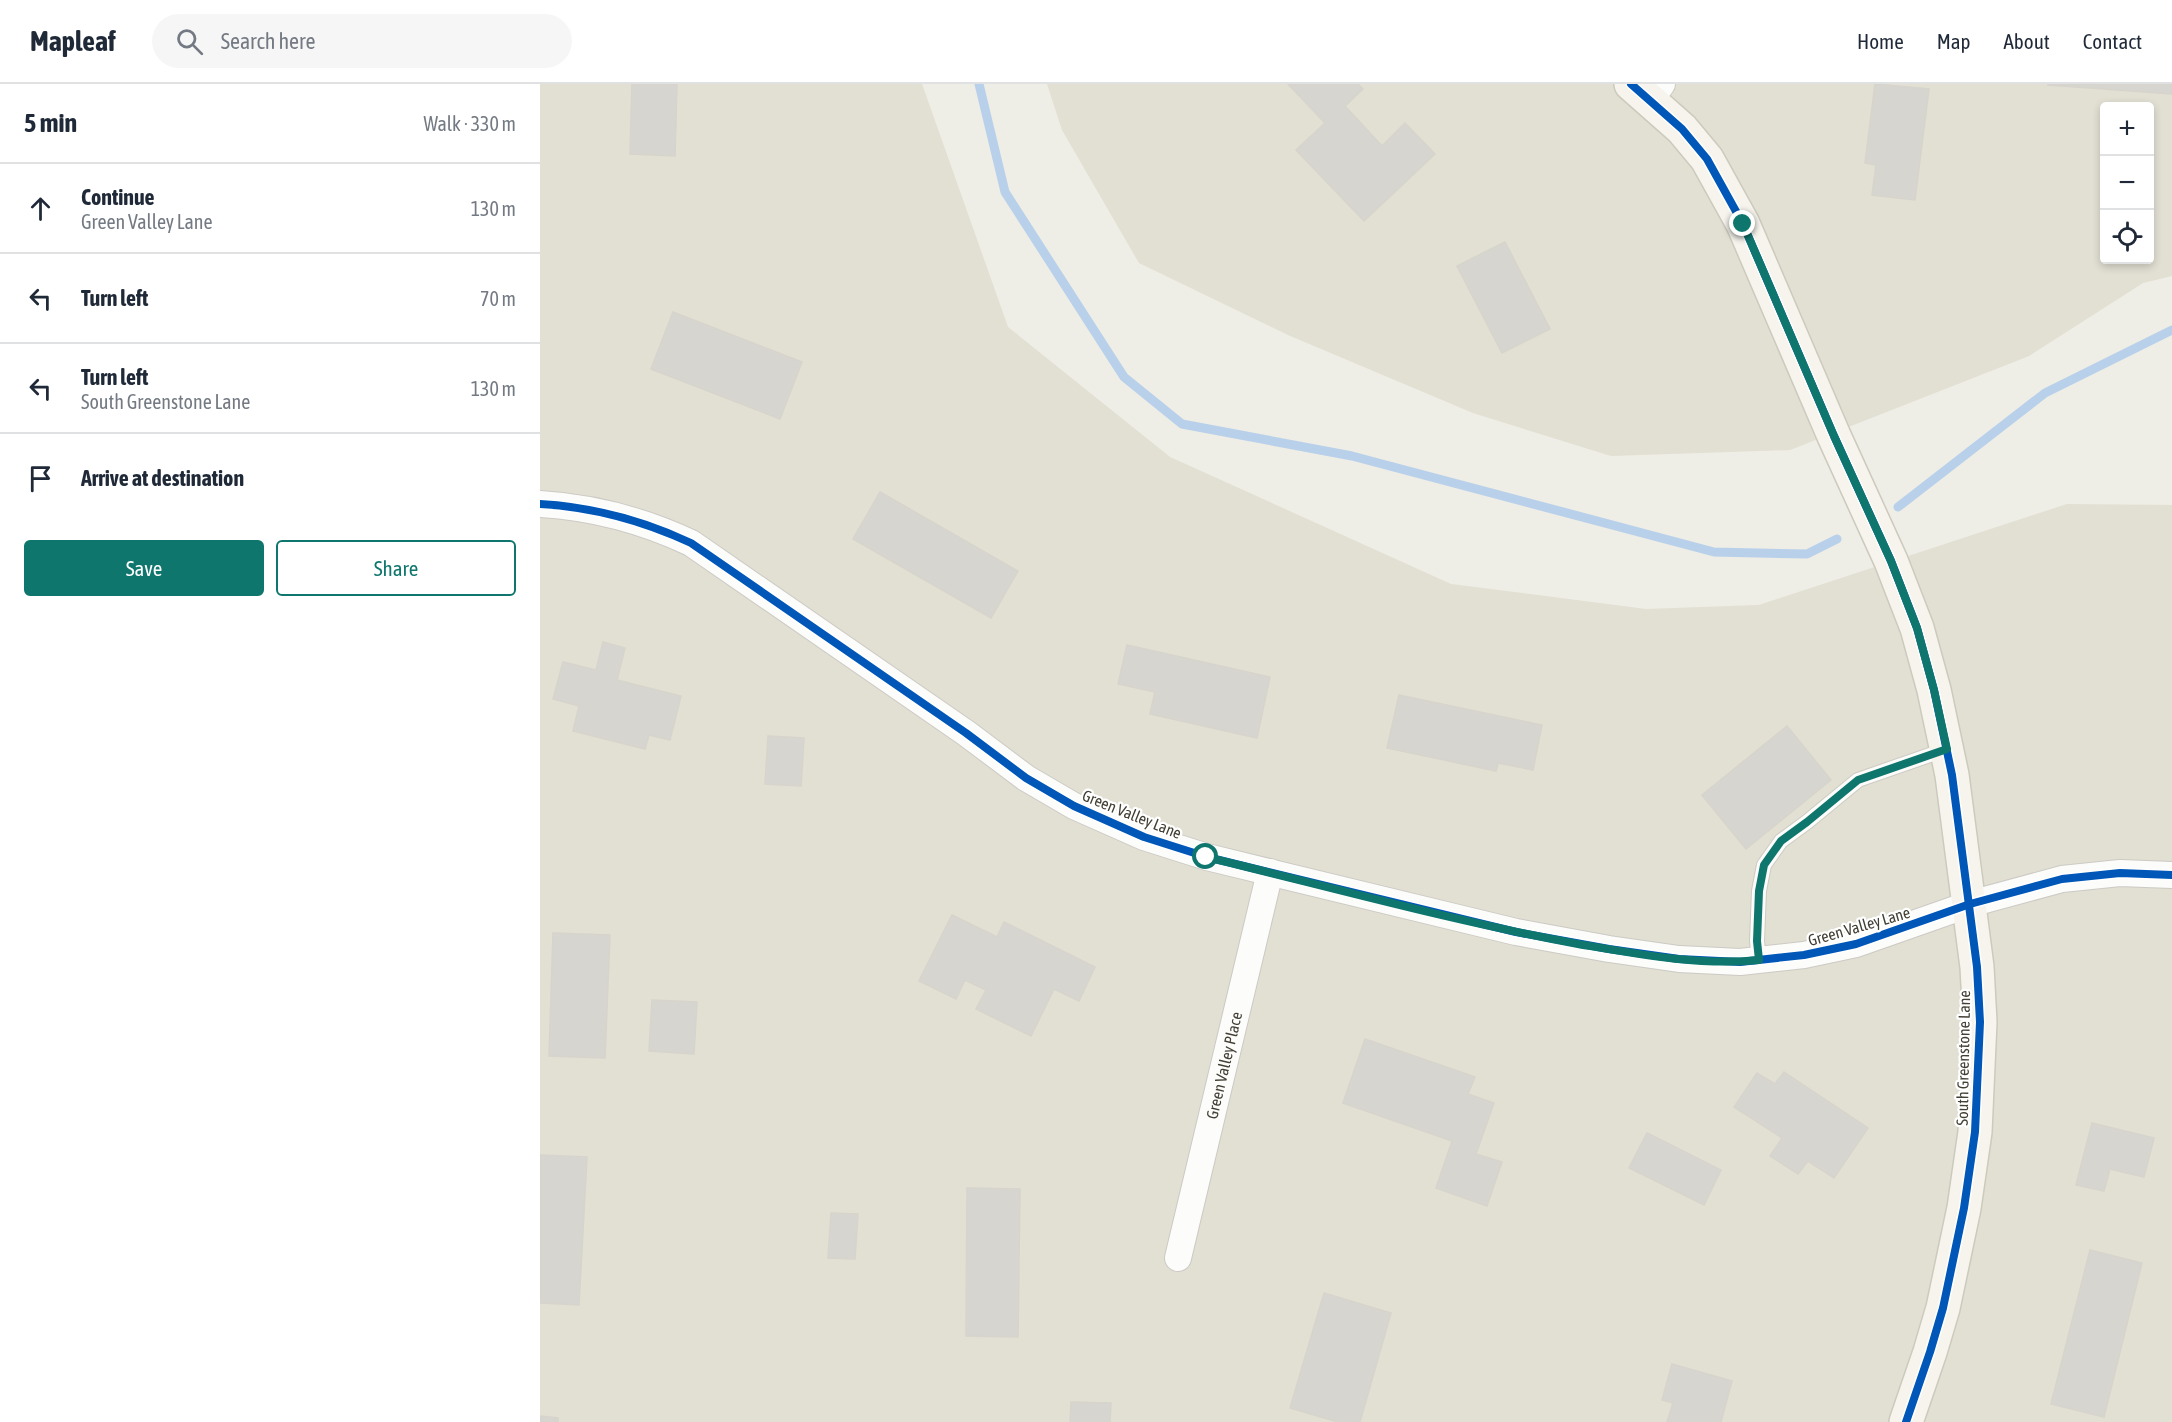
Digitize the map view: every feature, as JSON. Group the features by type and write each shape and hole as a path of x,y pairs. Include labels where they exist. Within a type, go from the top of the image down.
{"street":[{"name":"South Greenstone Lane","path":"1648,90 1707,159 1743,224 1834,436 1891,561 1917,628 1947,749 1970,904 1980,1022 1975,1132 1964,1208 1942,1308 1930,1353 1906,1422"},
{"name":"Green Valley Lane","path":"540,504 620,517 659,528 691,543 966,733 1026,778 1074,806 1144,837 1206,857 1516,932 1678,959 1740,962 1804,955 1856,944 1970,904 2062,879 2120,873 2172,875"},
{"name":"Green Valley Place","path":"1178,1258 1270,872"}],"lane":[{"path":"1759,960 1757,941 1759,891 1764,865 1781,841 1858,780 1947,749"}],"shaded area":[{"path":"540,84 922,84 1008,327 1170,457 1451,584 1646,609 1759,605 2067,504 2172,505 2172,1422 540,1422"},
{"path":"1047,84 2172,84 2172,276 2143,283 2029,356 1790,450 1611,456 1473,413 1288,335 1139,263 1062,130"}],"building":[{"path":"632,84 677,84 675,156 630,154"},
{"path":"1288,84 1358,84 1363,89 1345,106 1382,146 1405,123 1435,154 1364,221 1296,150 1325,123"},
{"path":"1875,84 1929,89 1915,200 1872,195 1876,165 1865,163"},
{"path":"2172,84 2172,94 2048,85"},
{"path":"1505,242 1550,329 1502,353 1457,266"},
{"path":"673,312 802,362 780,419 651,369"},
{"path":"880,492 1018,571 991,618 853,539"},
{"path":"603,642 625,648 617,680 681,696 670,740 649,735 645,749 573,731 579,706 553,699 563,662 596,670"},
{"path":"1127,645 1270,677 1257,738 1150,714 1155,692 1118,684"},
{"path":"1399,695 1542,725 1533,770 1498,763 1496,771 1387,748"},
{"path":"1787,726 1831,780 1746,849 1702,795"},
{"path":"768,736 804,738 801,786 765,784"},
{"path":"952,915 997,937 1004,922 1095,967 1079,1001 1054,989 1031,1036 976,1009 986,990 965,980 956,999 919,981"},
{"path":"553,933 610,935 605,1058 549,1056"},
{"path":"652,1000 697,1002 694,1054 649,1051"},
{"path":"1365,1039 1475,1077 1468,1094 1494,1103 1476,1154 1502,1162 1487,1206 1436,1188 1452,1141 1343,1103"},
{"path":"1784,1072 1868,1128 1834,1178 1808,1161 1798,1174 1770,1156 1782,1138 1734,1107 1757,1073 1775,1084"},
{"path":"2092,1123 2154,1138 2144,1177 2110,1169 2104,1191 2076,1185"},
{"path":"1647,1133 1721,1170 1704,1205 1629,1168"},
{"path":"540,1155 587,1157 579,1305 540,1303"},
{"path":"967,1188 1020,1189 1018,1337 966,1336"},
{"path":"831,1213 858,1214 855,1259 828,1258"},
{"path":"2090,1250 2142,1263 2104,1417 2051,1404"},
{"path":"1324,1293 1391,1313 1360,1422 1338,1422 1290,1408"},
{"path":"1672,1364 1732,1381 1721,1422 1667,1422 1673,1403 1662,1400"},
{"path":"1071,1402 1111,1403 1110,1422 1070,1422"},
{"path":"540,1416 558,1418 558,1422 540,1422"}],"waterway":[{"path":"979,84 1005,192 1124,377 1182,424 1352,456 1714,552 1807,554 1837,539"},
{"path":"1898,507 2045,393 2172,330"}],"cycle path":[{"path":"1631,84 1682,129 1707,159 1743,224 1834,436 1891,561 1917,628 1934,690 1952,775 1977,967 1980,1022 1975,1132 1964,1208 1943,1308 1906,1422"},
{"path":"540,504 579,508 617,516 691,543 966,733 1026,778 1074,806 1144,837 1207,857 1516,932 1679,959 1740,962 1804,955 1856,944 1970,904 2062,879 2120,873 2172,875"}],"route":[{"path":"1206,857 1516,932 1678,959 1740,962 1759,960 1757,941 1759,891 1764,865 1781,841 1858,780 1947,749 1917,628 1891,561 1834,436 1743,224"}]}
